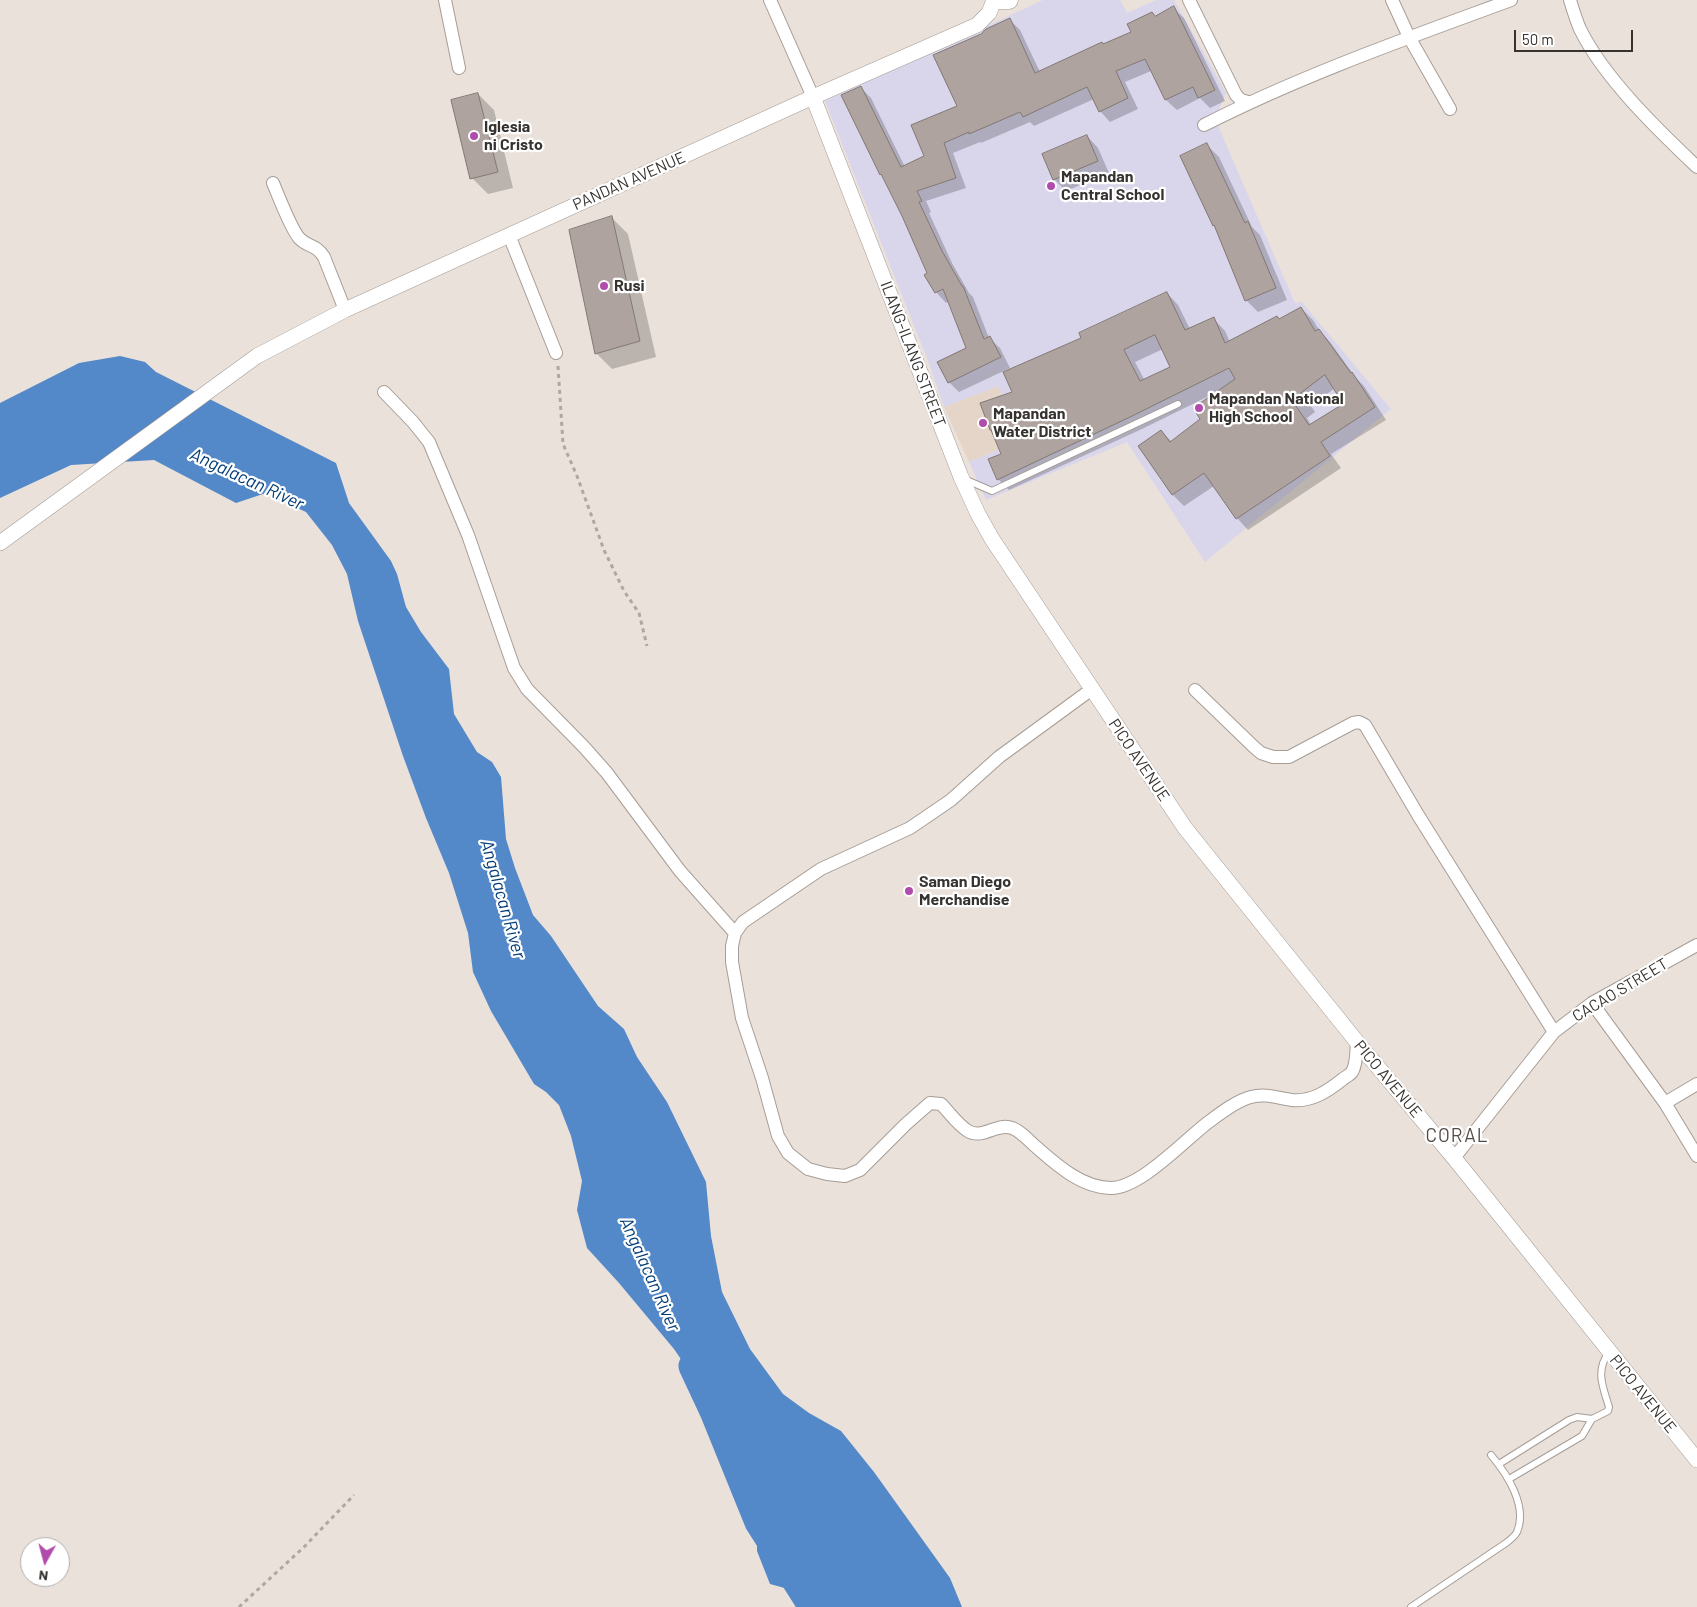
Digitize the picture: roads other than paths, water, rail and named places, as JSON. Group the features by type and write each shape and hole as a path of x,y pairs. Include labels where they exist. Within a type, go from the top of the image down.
{"main road":[{"name":"PANDAN AVENUE","path":"995,0 1009,0"}],"street":[{"path":"445,0 458,68"},
{"name":"ILANG-ILANG STREET","path":"770,0 814,97 961,478 992,539 1092,688"},
{"name":"PANDAN AVENUE","path":"0,543 257,356 345,310 976,25 988,14 995,0"},
{"path":"1189,0 1236,95 1241,100 1248,102"},
{"path":"1392,0 1409,38 1450,110"},
{"path":"1204,125 1248,102 1510,0"},
{"path":"1570,0 1580,28 1604,67 1643,113 1697,167"},
{"path":"273,183 300,239 314,246 324,257 345,310"},
{"path":"509,235 556,353"},
{"path":"384,392 429,442 468,535 514,668 527,689 607,773 680,871 735,933"},
{"path":"1092,688 999,757 951,800 910,828 821,869 742,922 735,933 732,946 732,962 742,1018 778,1136 788,1154 808,1169 845,1176 860,1170 906,1124 930,1103 936,1103 941,1104 968,1131 984,1133 1002,1126 1010,1127 1018,1131 1061,1168 1082,1180 1110,1188 1125,1186 1141,1177 1207,1124 1241,1100 1262,1095 1272,1095 1293,1100 1327,1093 1352,1072 1356,1062 1357,1042"},
{"name":"PICO AVENUE","path":"1092,688 1184,828 1357,1042 1454,1158 1697,1460"},
{"path":"1195,690 1254,747 1261,753 1273,757 1289,757 1354,723 1359,722 1364,725 1554,1032"},
{"name":"CACAO STREET","path":"1454,1158 1554,1032 1592,1003 1697,945"},
{"path":"1592,1003 1665,1103 1697,1156"},
{"path":"1665,1103 1697,1084"}],"lane":[{"path":"961,478 992,491 1178,404"},
{"path":"1509,1480 1582,1436 1592,1419 1609,1409 1600,1375 1603,1362 1610,1352"},
{"path":"1499,1464 1569,1420 1577,1417 1592,1419"},
{"path":"1411,1607 1506,1543 1516,1534 1520,1521 1519,1511 1509,1480 1491,1455"}],"water":[{"path":"120,356 145,362 156,372 336,463 349,503 391,561 397,574 406,607 421,632 449,669 454,714 477,752 492,762 501,777 506,839 533,915 551,936 598,1006 624,1029 637,1057 667,1102 706,1182 711,1236 722,1292 750,1349 783,1394 809,1413 841,1431 874,1472 950,1578 962,1607 827,1607 817,1597 770,1584 757,1551 757,1509 732,1465 725,1445 725,1426 674,1349 587,1248 577,1210 582,1181 571,1136 559,1105 546,1092 534,1084 491,1011 473,972 468,933 449,873 403,756 358,621 347,574 332,545 306,512 280,500 269,492 236,503 154,460 71,465 0,498 0,403 79,363"}],"waterway":[{"name":"Angalacan River","path":"693,1366 714,1411 759,1522 813,1607"}],"place":[{"name":"Iglesia ni Cristo","path":"474,136"},
{"name":"Mapandan Central School","path":"1051,186"},
{"name":"Rusi","path":"604,286"},
{"name":"Mapandan National High School","path":"1199,408"},
{"name":"Mapandan Water District","path":"983,423"},
{"name":"Saman Diego Merchandise","path":"909,891"}],"district":[{"name":"CORAL","path":"1457,1136"}]}
